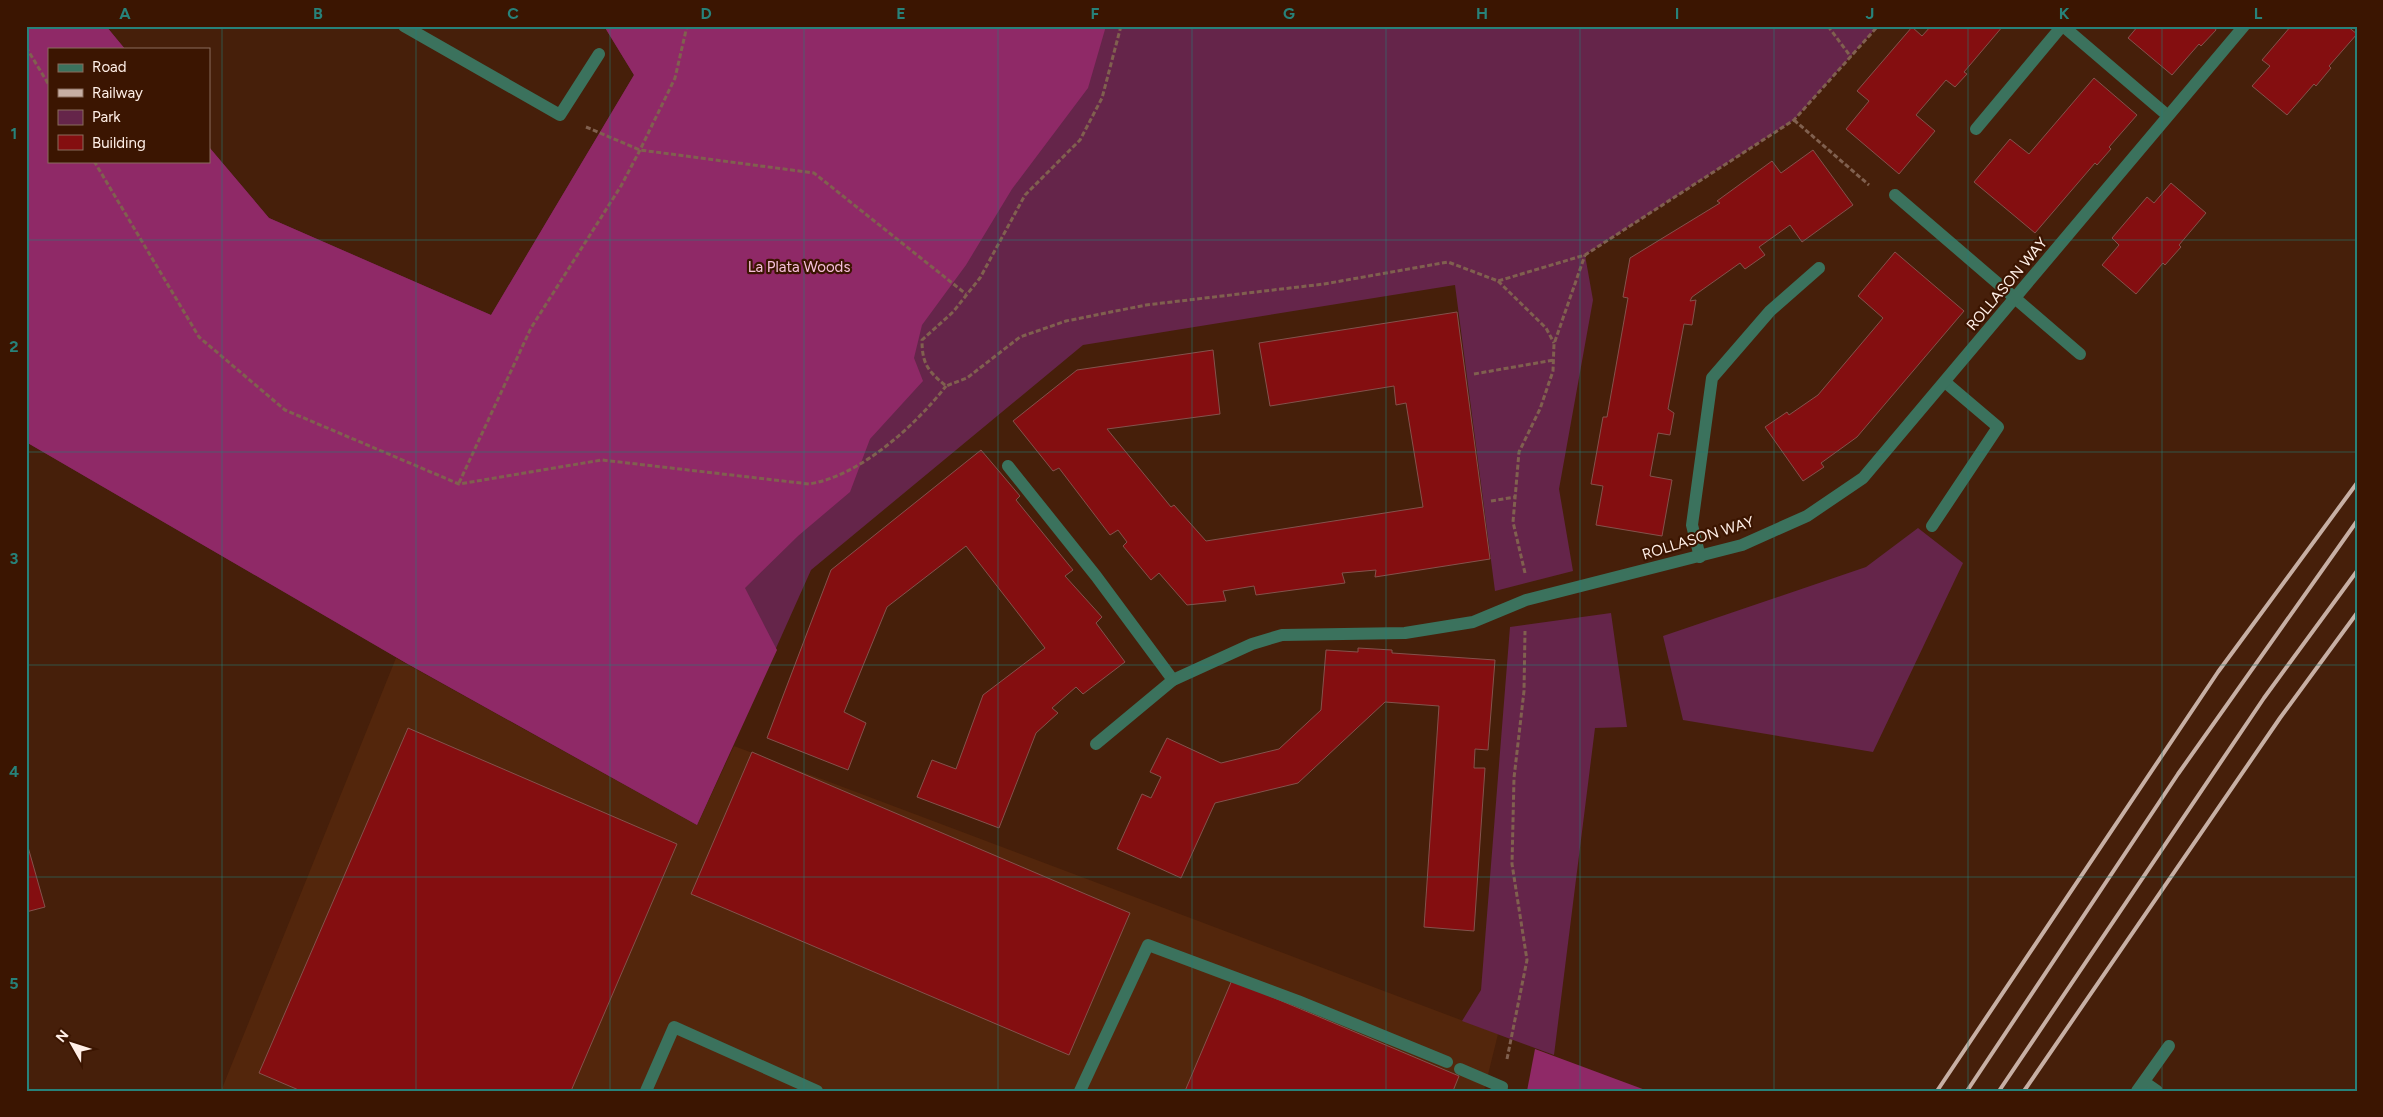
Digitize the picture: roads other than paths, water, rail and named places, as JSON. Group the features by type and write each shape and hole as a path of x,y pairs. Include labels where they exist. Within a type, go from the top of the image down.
{"street":[{"path":"404,26 560,115 598,54"},
{"path":"1976,129 2063,26 2166,115"},
{"name":"ROLLASON WAY","path":"1096,744 1173,680 1252,644 1282,635 1405,633 1473,622 1526,600 1742,545 1807,516 1863,478 2016,298 2166,115 2244,26"},
{"path":"1895,195 2080,354"},
{"path":"1700,557 1692,524 1712,378 1770,311 1819,268"},
{"path":"1932,526 1998,427 1945,382"},
{"path":"1008,466 1096,576 1173,680"},
{"path":"1080,1091 1148,944 1298,1001 1447,1062"},
{"path":"646,1091 674,1027 817,1091"},
{"path":"2157,1091 2140,1086 2169,1046"},
{"path":"1460,1069 1502,1089"}],"railway":[{"path":"1937,1091 2218,672 2357,483"},
{"path":"1967,1091 2178,774 2357,521"},
{"path":"1999,1091 2264,698 2357,571"},
{"path":"2024,1091 2280,718 2357,613"}],"park label":[{"name":"La Plata Woods","path":"799,267"}]}
